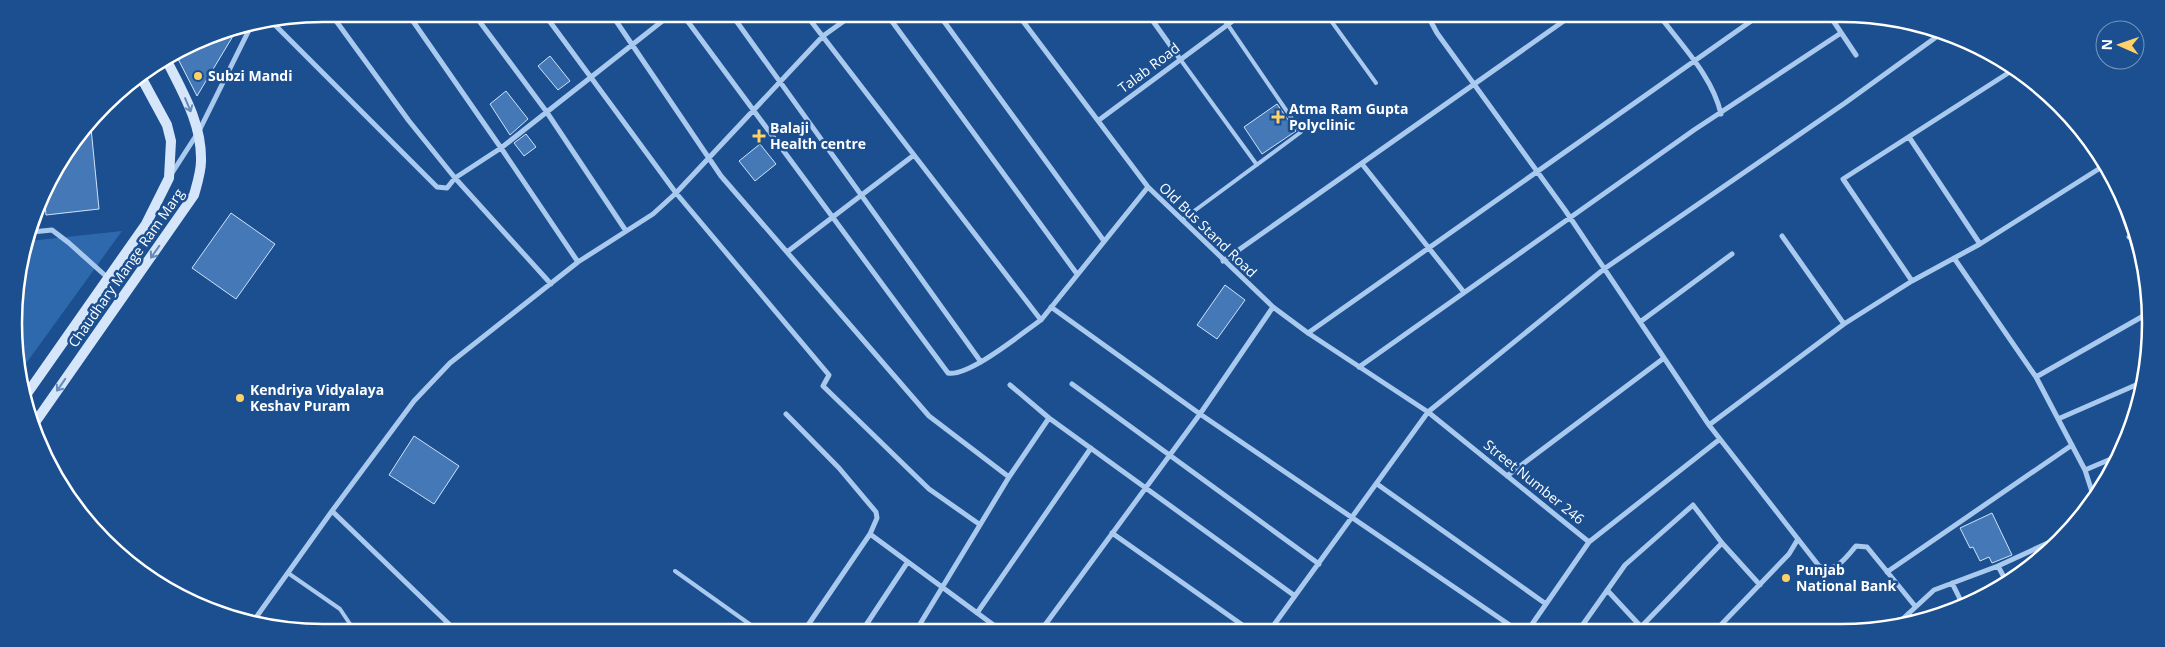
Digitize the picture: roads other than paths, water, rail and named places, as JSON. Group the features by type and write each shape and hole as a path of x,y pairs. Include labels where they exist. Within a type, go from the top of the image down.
{"main road":[{"name":"Chaudhary Mange Ram Marg","path":"38,419 194,195 201,162 199,131 188,102 169,65"},
{"name":"Chaudhary Mange Ram Marg","path":"30,389 146,224 169,178 171,141 167,125 144,82"}],"street":[{"path":"336,22 409,121 455,178 551,284"},
{"path":"414,22 578,262"},
{"path":"480,22 546,111 626,231"},
{"path":"550,22 676,194 829,375 822,386 929,488 979,524"},
{"path":"617,22 634,44 721,176 786,252 928,416 1009,477"},
{"path":"276,26 437,187 447,188 455,178 501,148 590,75 661,22"},
{"path":"688,22 948,373 957,374 981,362 1040,320 1148,187"},
{"path":"737,22 981,362"},
{"path":"812,22 1040,320"},
{"path":"256,617 414,401 450,363 578,262 652,214 676,194 823,36 843,22"},
{"path":"892,22 1077,274"},
{"path":"944,22 1104,241"},
{"name":"Old Bus Stand Road","path":"1024,22 1148,187 1223,261 1273,307 1308,333 1428,412"},
{"path":"1154,22 1180,59"},
{"name":"Talab Road","path":"1099,120 1232,22"},
{"path":"1431,22 1437,33 1571,219 1709,425 1818,566 1825,569 1834,568 1856,546 1862,545 1867,547 1915,606"},
{"path":"1223,261 1562,22"},
{"path":"1664,22 1694,61 1717,99 1721,114"},
{"path":"1308,333 1750,22"},
{"path":"1833,22 1856,54"},
{"path":"169,178 199,131 248,33"},
{"path":"1359,367 1463,291 1571,219 1694,130 1721,114 1841,33"},
{"path":"1275,624 1428,412 1604,269 1845,103 1936,37"},
{"path":"1912,281 1843,179 2009,73"},
{"path":"1909,137 1980,244"},
{"path":"786,252 914,155"},
{"path":"1362,164 1463,291"},
{"path":"1709,425 1844,324 1912,281 1980,244 2099,169"},
{"path":"37,232 52,230 70,243 108,278"},
{"path":"1782,236 1844,324"},
{"path":"1640,322 1732,254"},
{"path":"1954,258 2036,377 2086,470 2092,491"},
{"path":"1046,624 1200,414 1273,307"},
{"path":"1050,308 1200,414 1508,624"},
{"path":"2036,377 2142,317"},
{"path":"1508,476 1664,358"},
{"path":"1072,384 1319,564"},
{"path":"2058,418 2136,385"},
{"path":"1010,386 1049,418 1295,596"},
{"name":"Street Number 246","path":"1428,412 1589,542 1532,624"},
{"path":"786,414 839,468 876,512 877,518 870,534 809,624"},
{"path":"920,624 979,524 1049,418"},
{"path":"1589,542 1720,439"},
{"path":"1887,572 2072,445"},
{"path":"977,613 1092,448"},
{"path":"2086,470 2110,460"},
{"path":"1377,484 1546,604"},
{"path":"1583,624 1625,565 1693,505 1722,543 1760,585"},
{"path":"332,511 449,624"},
{"path":"1112,533 1241,624"},
{"path":"870,534 993,624"},
{"path":"1722,624 1789,554 1798,539"},
{"path":"1646,624 1722,543"},
{"path":"1904,618 1934,590 1998,566 2046,544"},
{"path":"867,624 908,563"},
{"path":"1998,566 2004,577"},
{"path":"1952,583 1961,600"},
{"path":"1607,590 1637,624"}],"lane":[{"path":"1332,22 1376,83"},
{"path":"1182,220 1301,132 1228,25"},
{"path":"1180,59 1256,165"},
{"path":"675,571 749,624"},
{"path":"288,573 340,609 350,624"}],"place":[{"name":"Subzi Mandi","path":"198,76"},
{"name":"Atma Ram Gupta Polyclinic","path":"1278,117"},
{"name":"Balaji Health centre","path":"759,136"},
{"name":"Kendriya Vidyalaya Keshav Puram","path":"240,398"},
{"name":"Punjab National Bank","path":"1786,578"}]}
